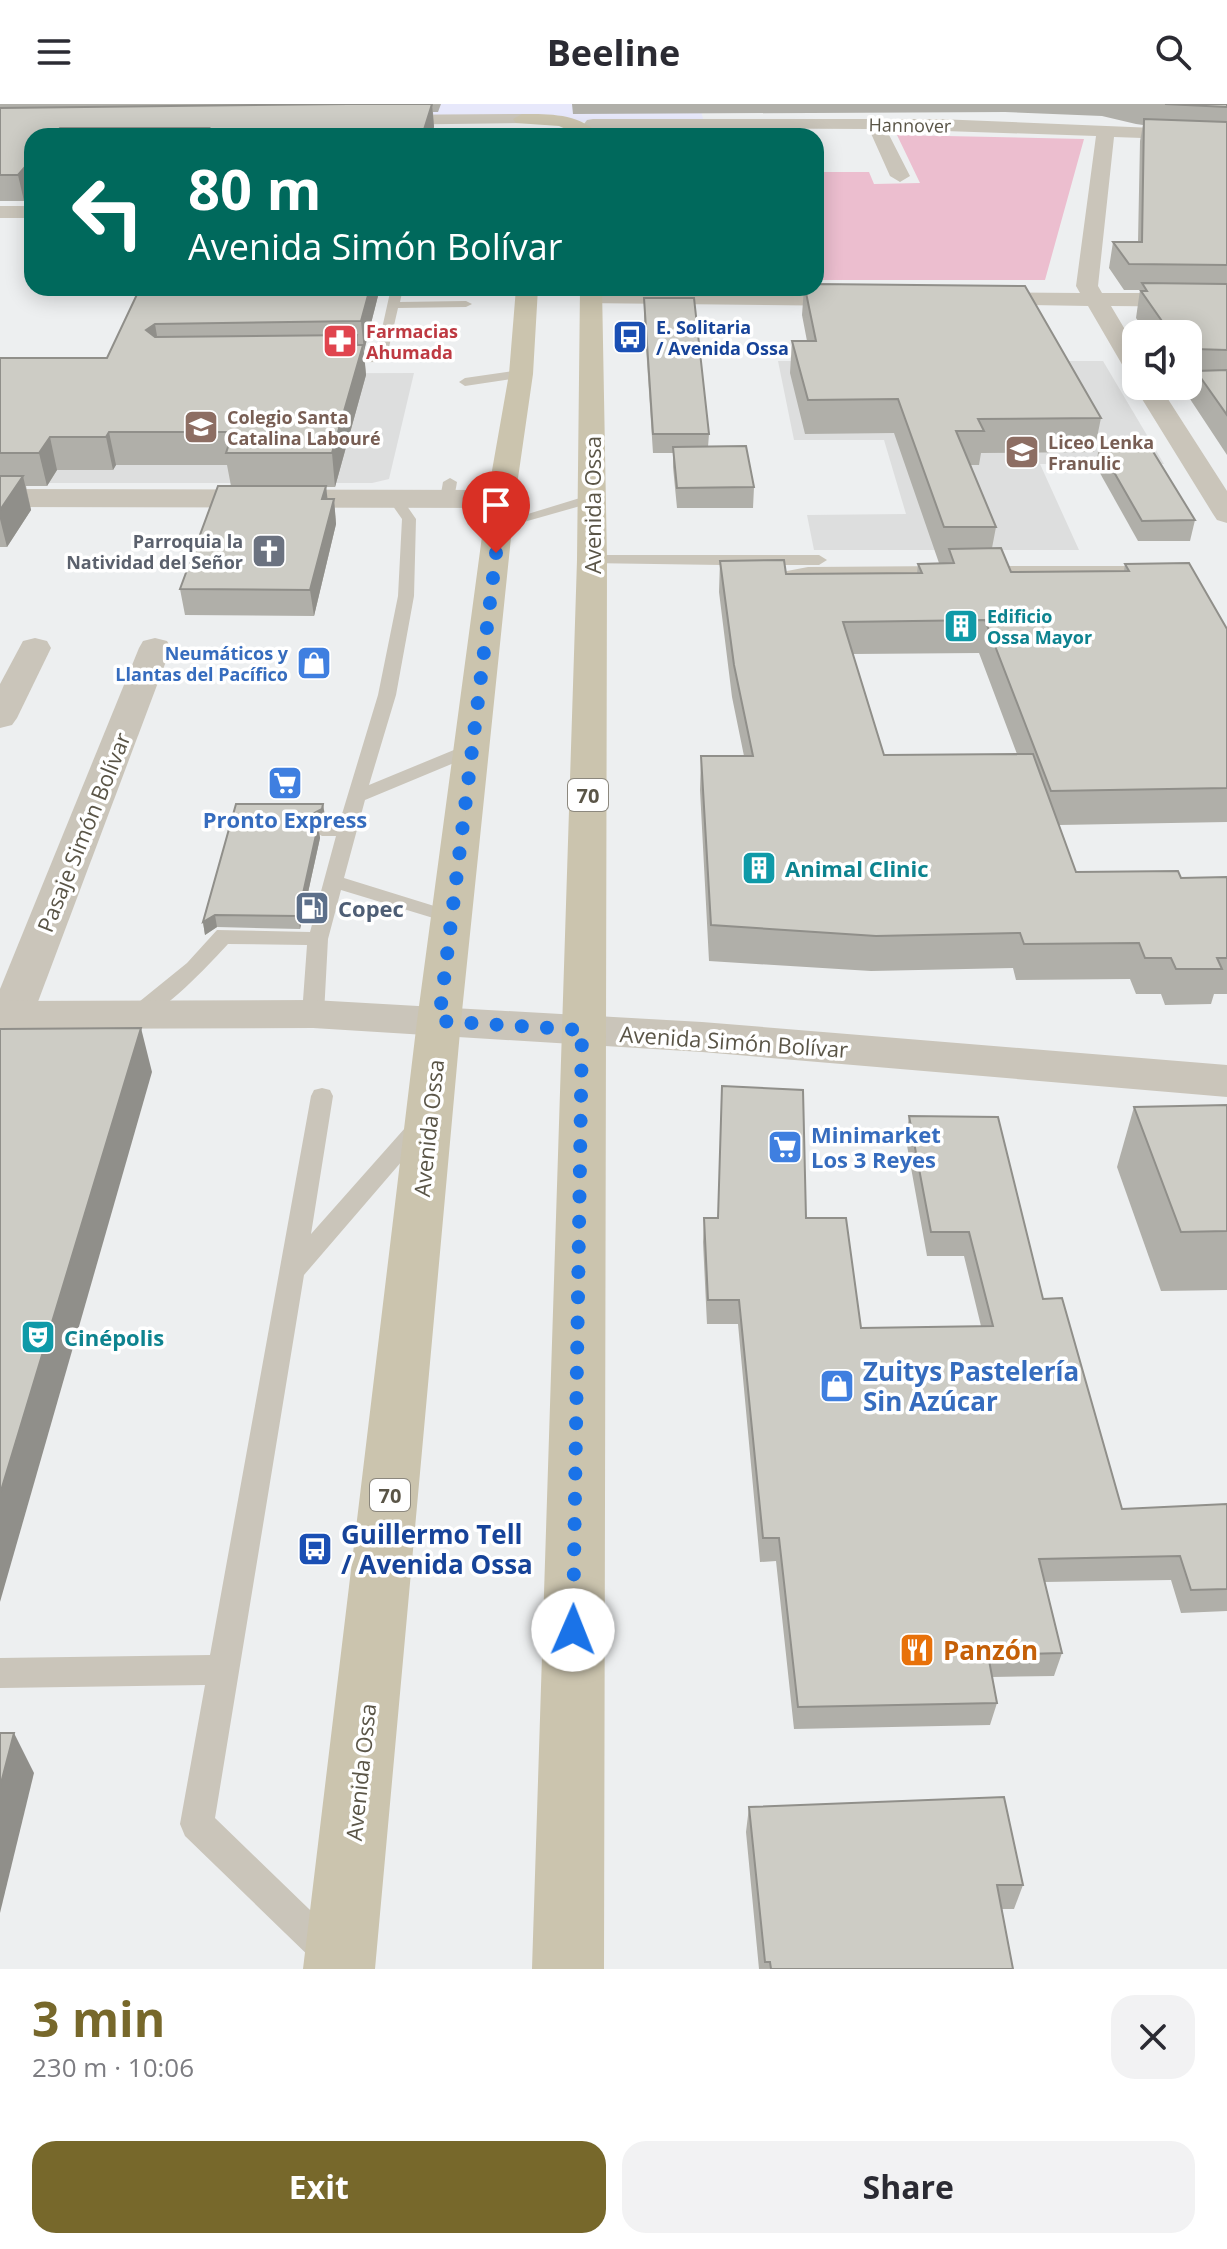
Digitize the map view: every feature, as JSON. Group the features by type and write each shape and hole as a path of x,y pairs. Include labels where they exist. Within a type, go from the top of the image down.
{"main road":[{"path":"592,128 593,105"},
{"path":"522,121 568,122 584,128"},
{"name":"Avenida Ossa","path":"340,1966 439,1021 500,512 521,374 526,296"},
{"name":"Avenida Ossa","path":"568,1969 593,498 591,296"}],"street":[{"path":"830,104 840,124"},
{"path":"352,123 522,121"},
{"path":"875,124 900,176"},
{"name":"Hannover","path":"716,128 875,124 1227,136"},
{"path":"1106,131 1087,286 1122,346"},
{"path":"0,212 24,212"},
{"path":"739,296 887,299"},
{"path":"950,299 1227,300"},
{"path":"1202,386 1227,388"},
{"path":"1157,400 1219,488 1227,514"},
{"path":"0,498 395,499 449,490 500,512"},
{"path":"0,718 35,648"},
{"name":"Pasaje Simón Bolívar","path":"5,1015 155,648"},
{"name":"Avenida Simón Bolívar","path":"5,1015 313,1014 718,1039 1227,1081"}],"lane":[{"path":"323,361 376,358 383,353 396,296"},
{"path":"395,305 466,304"},
{"path":"465,382 521,374"},
{"path":"500,512 593,498"},
{"path":"313,1014 318,939 387,695 406,596 409,519 395,499"},
{"path":"592,560 848,560"},
{"path":"726,560 741,576 766,580 808,572 1130,571"},
{"path":"357,797 472,749"},
{"path":"322,830 347,830"},
{"path":"335,882 453,918"},
{"path":"137,1015 194,968 224,936 318,939"},
{"path":"322,1096 197,1824 340,1966"},
{"path":"290,1275 430,1115"},
{"path":"0,1673 222,1670"}],"shaded area":[{"path":"0,104 699,104 704,122 0,121"},
{"path":"897,135 1084,139 1045,280 824,280 824,172 869,172 874,184 920,183"},
{"name":"Liceo Lenka Franulic","path":"778,361 1103,361 1122,393 1122,400 1126,400 1164,464 1040,464 1079,550 814,550 807,515 906,514 884,440 794,440"},
{"name":"Colegio Santa Catalina Labouré","path":"414,373 389,479 372,483 0,483 0,374"}],"building":[{"path":"432,104 424,128 24,128 24,168 18,175 0,175 0,108"},
{"path":"1165,104 1227,104 1227,107"},
{"path":"1144,119 1227,122 1227,265 1129,264 1113,242 1142,242"},
{"path":"1142,283 1227,284 1227,350 1202,349 1202,320 1161,320 1141,291 1147,291"},
{"path":"824,284 1025,286 1101,418 978,419 984,431 956,431 996,527 944,527 898,399 808,400 792,341 816,341 807,296 824,296"},
{"path":"136,296 368,296 361,321 155,324 146,330 155,337 357,335 355,345 363,345 332,453 226,453 233,432 109,432 106,437 50,437 39,453 0,453 0,358 107,358"},
{"path":"644,298 694,298 709,434 653,434"},
{"path":"1227,370 1227,415 1202,380 1202,371"},
{"path":"1149,445 1195,520 1142,521 1099,446"},
{"path":"746,446 754,487 677,488 673,447"},
{"path":"0,476 23,476 0,510"},
{"path":"218,486 326,486 322,499 334,499 310,590 180,589"},
{"path":"1001,548 1011,572 1129,571 1125,564 1189,563 1227,629 1227,788 1051,791 985,620 843,622 884,755 1033,754 1076,872 1178,871 1181,878 1227,877 1227,958 1217,958 1222,969 1176,969 1171,958 1145,958 1139,943 1024,944 1020,933 876,936 711,925 701,756 753,756 734,665 720,561 784,560 786,574 922,573 918,564 954,563 949,549"},
{"path":"236,804 323,804 322,809 307,817 318,826 298,916 215,915 203,922"},
{"name":"Cinépolis","path":"141,1028 0,1494 0,1029"},
{"path":"722,1086 803,1090 806,1218 846,1218 861,1328 993,1326 969,1232 931,1232 909,1116 998,1117 1043,1299 1062,1298 1122,1509 1227,1504 1227,1589 1191,1590 1180,1556 1039,1559 1062,1653 988,1655 997,1703 798,1707 779,1538 763,1538 739,1300 708,1300 704,1218 718,1218"},
{"path":"1227,1105 1227,1231 1181,1232 1134,1107"},
{"path":"0,1733 14,1733 0,1787"},
{"path":"1004,1797 1023,1885 997,1885 1013,1969 771,1969 770,1962 765,1962 749,1807"}],"place":[{"name":"E. Solitaria / Avenida Ossa","path":"630,337"},
{"name":"Farmacias Ahumada","path":"340,341"},
{"name":"Colegio Santa Catalina Labouré","path":"201,427"},
{"name":"Liceo Lenka Franulic","path":"1022,452"},
{"name":"Parroquia la Natividad del Señor","path":"269,551"},
{"name":"Edificio Ossa Mayor","path":"961,626"},
{"name":"Neumáticos y Llantas del Pacífico","path":"314,663"},
{"name":"Pronto Express","path":"285,783"},
{"name":"Animal Clinic","path":"759,868"},
{"name":"Copec","path":"312,908"},
{"name":"Minimarket Los 3 Reyes","path":"785,1147"},
{"name":"Cinépolis","path":"38,1337"},
{"name":"Zuitys Pastelería Sin Azúcar","path":"837,1386"},
{"name":"Guillermo Tell / Avenida Ossa","path":"315,1549"},
{"name":"Panzón","path":"917,1650"}],"route":[{"path":"496,553 439,1021 582,1030 573,1630"}]}
